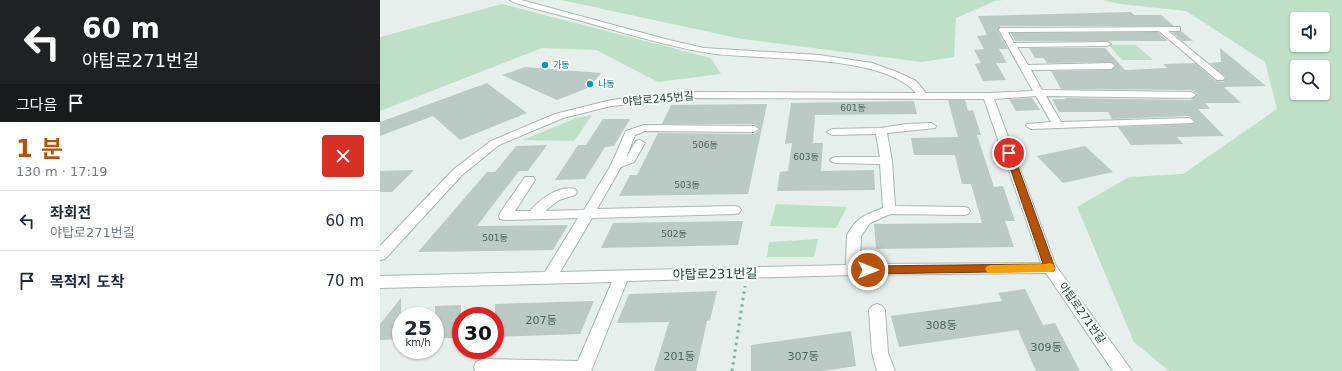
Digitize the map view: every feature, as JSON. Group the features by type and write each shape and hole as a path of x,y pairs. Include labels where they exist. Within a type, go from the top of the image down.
{"street":[{"path":"513,0 668,42 704,50 819,58 872,66 913,83 924,96"},
{"path":"1058,125 1038,93 1003,30 1176,30"},
{"path":"1162,30 1220,78"},
{"path":"1011,45 1107,44"},
{"path":"1024,68 1111,66"},
{"name":"야탑로245번길","path":"380,255 458,172 495,143 559,116 611,102 692,95 988,96 1038,93 1191,94"},
{"name":"야탑로271번길","path":"988,96 1050,268 1123,371"},
{"path":"1031,126 1190,121"},
{"path":"832,132 881,131 906,127 931,126"},
{"path":"550,277 617,165 630,133 644,128 754,129"},
{"path":"881,131 886,161 889,210"},
{"path":"617,165 630,160 640,143"},
{"path":"836,160 886,161"},
{"path":"529,180 505,216 734,210"},
{"path":"534,215 548,200 571,192"},
{"path":"853,270 854,235 865,220 889,210 964,211"},
{"name":"야탑로231번길","path":"380,282 853,270 1050,268"},
{"path":"482,367 583,370 622,276"},
{"path":"877,310 880,353 886,371"}],"path":[{"path":"732,371 747,273"}],"green space":[{"path":"561,0 1003,0 995,1 956,18 954,57 922,62 742,39"},
{"path":"1103,0 1342,0 1342,371 1169,371 1134,342 1077,207 1129,177 1183,174 1277,109 1265,62 1186,11 1120,4"},
{"path":"502,4 711,58 721,74 658,82 596,50 542,48 380,111 380,37"},
{"path":"1109,45 1136,45 1153,60 1122,60"},
{"path":"592,115 574,141 523,140 576,118"},
{"path":"776,204 847,207 836,228 770,226"},
{"path":"818,239 814,257 767,257 769,242"}],"building":[{"path":"1131,12 1134,15 1161,15 1174,26 1000,26 998,31 1008,49 999,49 1007,63 996,63 1006,80 983,81 975,64 981,63 974,50 984,49 977,36 987,35 978,16"},
{"path":"1181,31 1193,41 1182,41 1172,32"},
{"path":"1158,32 1168,41 1015,41 1011,33"},
{"path":"1029,48 1105,48 1125,70 1167,68 1163,64 1195,63 1216,81 1223,82 1226,77 1209,63 1221,62 1220,48 1266,86 1224,87 1241,103 1205,103 1210,109 1198,109 1224,136 1177,137 1183,144 1131,145 1118,127 1193,124 1195,121 1189,116 1112,119 1108,112 1059,112 1052,99 1191,100 1197,94 1191,90 1061,89 1051,71 1111,70 1116,66 1111,62 1047,63 1044,58 1035,58"},
{"path":"525,67 601,73 590,87 557,100 502,75"},
{"path":"487,83 527,113 460,140 433,116 380,136 380,122"},
{"path":"1032,98 1040,110 1016,111 1009,99"},
{"path":"948,100 965,100 968,111 973,110 981,135 977,135 994,187 1003,186 1015,221 1005,221 1014,247 876,249 874,224 982,223 971,184 962,184 955,155 914,155 911,138 958,137"},
{"path":"914,101 917,114 815,115 813,143 823,143 821,171 874,170 875,190 777,191 780,172 788,171 792,143 785,144 791,103"},
{"path":"767,104 748,194 619,196 630,175 637,175 658,133 754,134 760,130 754,124 662,124 671,105"},
{"path":"603,119 630,119 614,146 605,147 585,179 555,180 578,145 586,145"},
{"path":"547,145 528,171 519,171 477,226 568,225 553,250 418,252 487,172 495,172 516,146"},
{"path":"1085,146 1113,172 1063,183 1037,156"},
{"path":"414,170 392,192 380,192 380,171"},
{"path":"743,221 738,245 601,248 613,223"},
{"path":"1025,289 1043,325 1055,323 1080,371 1036,371 1018,330 899,347 891,316 1002,301 998,293"},
{"path":"717,291 710,320 707,321 696,371 654,371 669,322 617,323 629,294"},
{"path":"401,298 401,307 394,307"},
{"path":"594,301 580,334 504,337 504,307 495,307 495,304"},
{"path":"461,305 461,307 452,307 452,338 444,338 444,307 435,306"},
{"path":"392,309 392,339 380,340 380,324"},
{"path":"851,331 856,366 823,371 751,371 751,345"}],"slow traffic":[{"path":"991,269 1050,268 1049,267"}],"place":[{"name":"가동","path":"545,65"},
{"name":"나동","path":"590,84"}],"route":[{"path":"868,270 1050,268 1009,153"}]}
